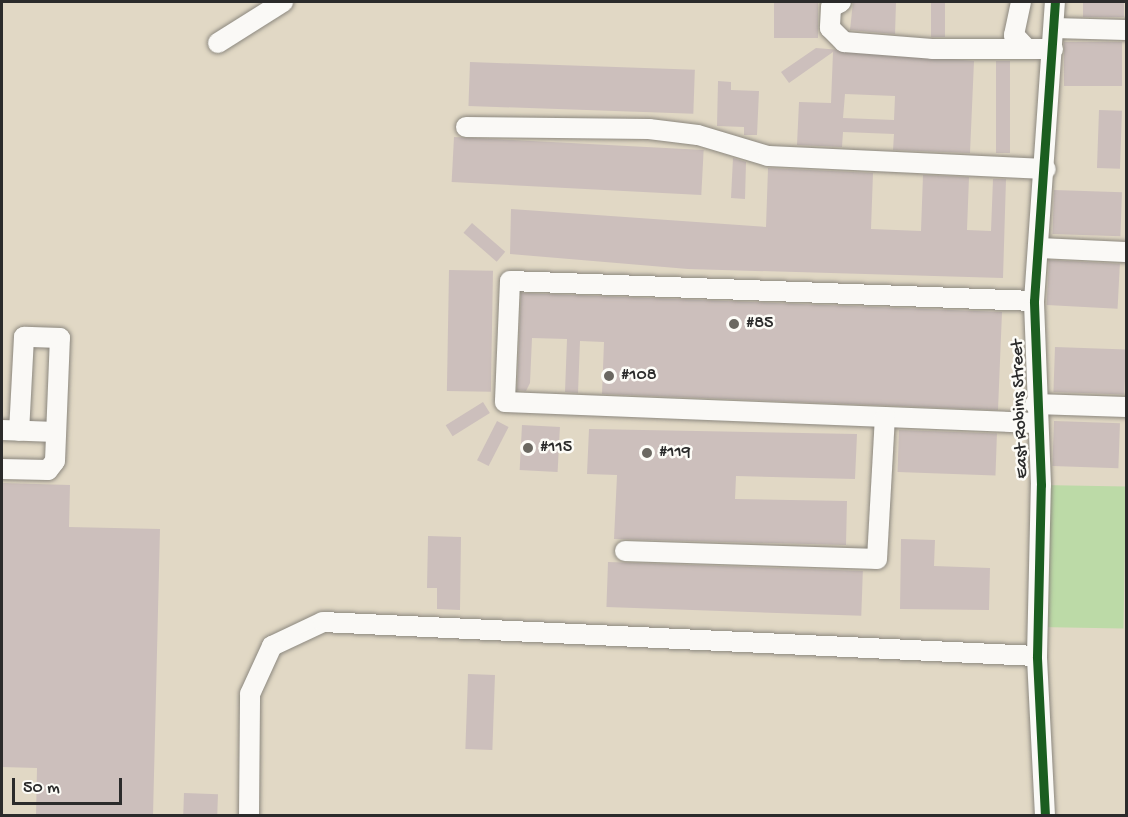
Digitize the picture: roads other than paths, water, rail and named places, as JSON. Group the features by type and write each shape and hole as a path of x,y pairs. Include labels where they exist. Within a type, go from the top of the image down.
{"street":[{"path":"218,43 282,2"},
{"path":"841,2 831,7 830,28 843,42 1053,49"},
{"path":"1021,2 1014,35 1027,49"},
{"name":"East Robins Street","path":"1045,816 1037,656 1041,485 1035,413 1034,301 1046,169 1055,2"},
{"path":"1054,28 1126,30"},
{"path":"466,127 649,129 698,135 768,156 1046,169"},
{"path":"1039,248 1126,252"},
{"path":"1034,301 510,281 505,402 885,417 1035,413 1126,407"},
{"path":"2,469 48,470 55,461 60,338 24,337 10,431 56,432"},
{"path":"625,551 877,559 885,417"},
{"path":"249,816 250,694 272,646 323,622 1037,656"}],"place":[{"name":"#85","path":"734,324"},
{"name":"#108","path":"609,376"},
{"name":"#115","path":"528,448"},
{"name":"#119","path":"647,453"}]}
